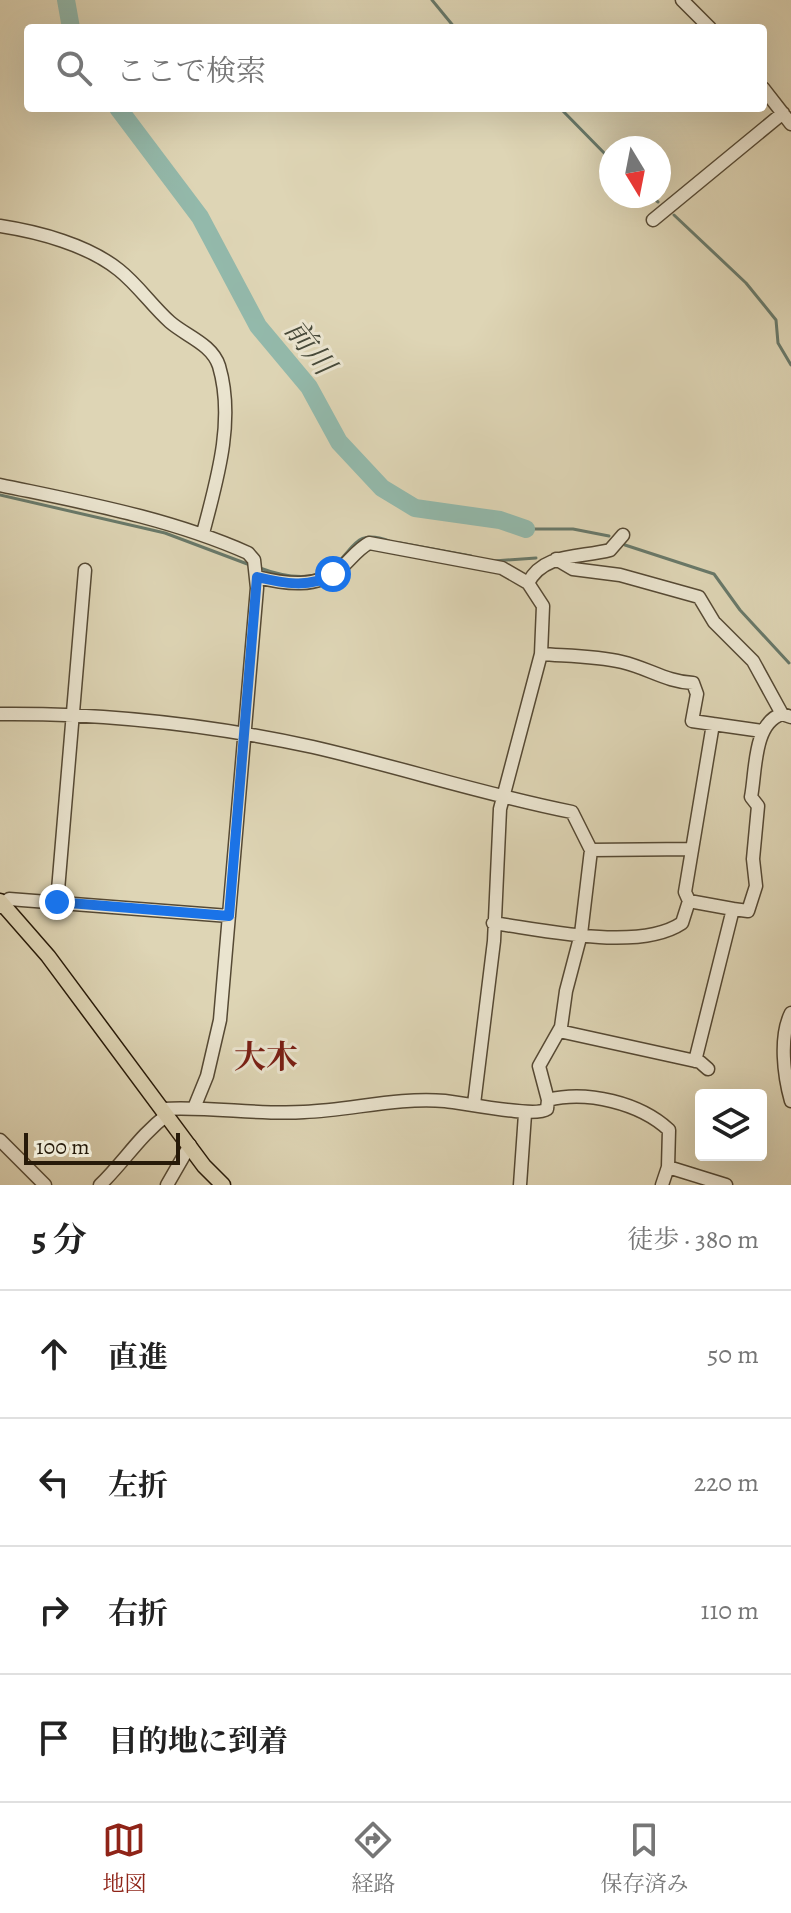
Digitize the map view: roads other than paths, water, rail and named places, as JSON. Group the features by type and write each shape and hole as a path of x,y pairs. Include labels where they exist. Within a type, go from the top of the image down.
{"main road":[{"path":"1,904 48,956 223,1185"}],"street":[{"path":"682,0 706,24"},
{"path":"653,220 787,118 767,93"},
{"path":"0,226 100,256 120,270 172,323 208,348 218,363 226,401 225,427 203,533"},
{"path":"0,485 155,519 203,533 248,553 255,569 220,1020 207,1076 194,1108"},
{"path":"528,583 537,570 556,559 610,550 623,535"},
{"path":"255,569 290,583 319,581 333,574 369,543 502,568 528,583 543,606 541,654 502,799 474,1104"},
{"path":"556,559 573,569 610,573 699,597 714,622 753,661 787,715 770,721 762,731 751,797 758,806 753,859 756,886 748,911 689,901"},
{"path":"57,902 85,570"},
{"path":"541,654 619,661 656,672 669,682 693,683 697,694 692,721 762,731"},
{"path":"0,714 73,715 244,735 313,747 502,799 572,812 591,850 581,934 559,1031 539,1066 548,1100 547,1109 541,1114 410,1099 304,1112 194,1108 165,1112 142,1135 129,1157 100,1185"},
{"path":"493,923 581,934 654,936 682,923 689,901 685,892 713,724"},
{"path":"591,850 692,849"},
{"path":"1,904 9,899 229,916"},
{"path":"695,1061 733,909"},
{"path":"791,1013 787,1022 791,1101"},
{"path":"559,1031 695,1061 708,1069"},
{"path":"548,1100 592,1099 640,1109 669,1130 668,1167 662,1185"},
{"path":"520,1185 525,1114"},
{"path":"0,1140 45,1185"},
{"path":"167,1185 190,1145"},
{"path":"668,1167 726,1185"}],"waterway":[{"name":"前川","path":"66,0 70,24"},
{"path":"432,0 452,24"},
{"name":"前川","path":"121,112 200,217 258,326 309,387 339,442 382,488 415,508 500,520 526,529"},
{"path":"564,112 599,148"},
{"path":"674,215 746,283 776,320 778,343 791,365"},
{"path":"0,495 165,533 250,565"},
{"path":"526,529 573,529 609,536"},
{"path":"257,567 283,575 309,576 335,565 360,540 377,537 389,541"},
{"path":"400,543 471,556"},
{"path":"625,545 714,574 740,610 789,663"},
{"path":"494,561 536,558"}],"district":[{"name":"大木","path":"266,1057"}]}
